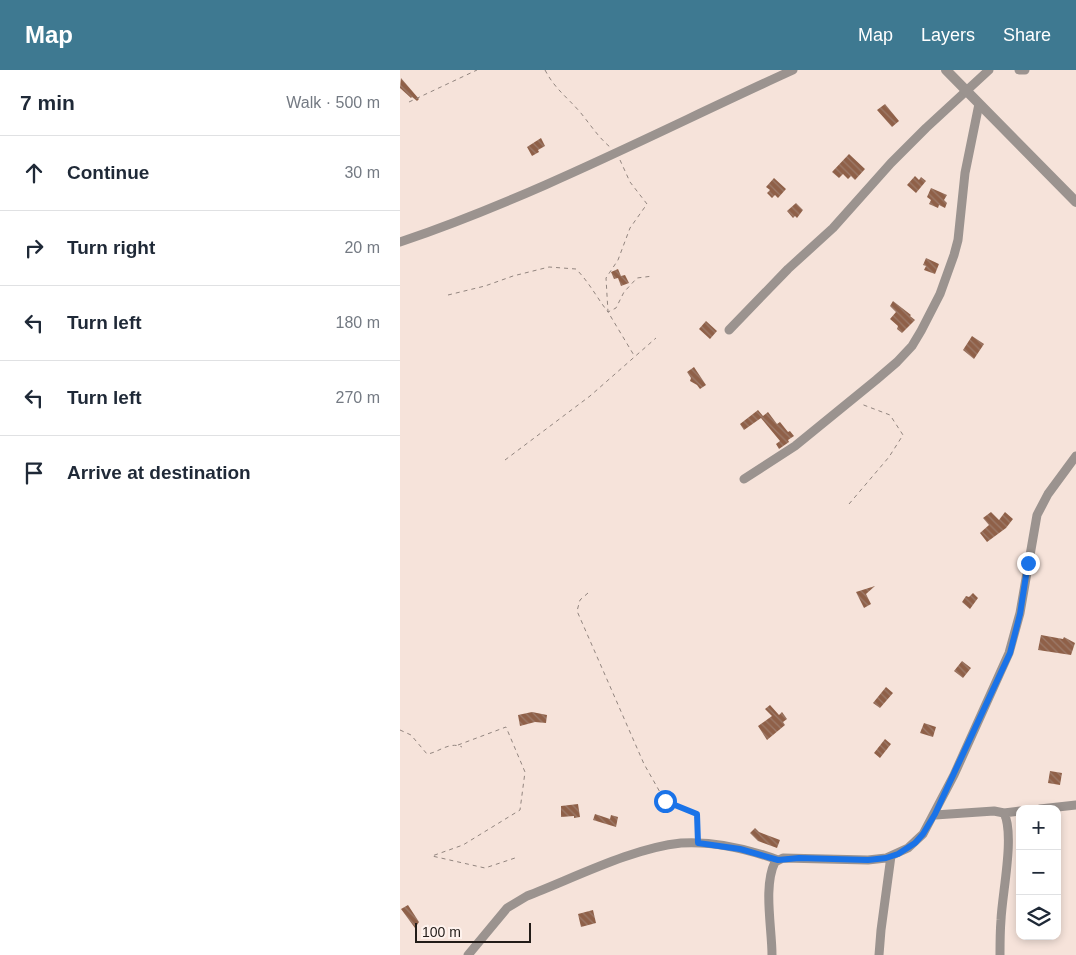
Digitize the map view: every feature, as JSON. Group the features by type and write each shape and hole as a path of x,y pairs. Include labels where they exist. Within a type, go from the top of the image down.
{"street":[{"path":"400,242 486,210 616,153 793,70"},
{"path":"946,70 1076,202"},
{"path":"730,330 788,270 833,228 891,163 989,70"},
{"path":"1019,70 1025,70"},
{"path":"744,479 795,446 897,362 912,346 928,319 952,264 958,240 965,173 979,104"},
{"path":"468,955 507,908 527,896 645,851 667,845 698,843 740,849 778,860 799,858 868,860 891,856 915,843 935,814 1010,653 1020,614 1037,515 1048,494 1076,456"},
{"path":"1061,807 1076,805"},
{"path":"935,814 1016,812"},
{"path":"1000,955 1000,920 1007,842 1007,820 1004,813"},
{"path":"879,955 891,856"},
{"path":"772,955 769,896 773,866 778,860"}],"path":[{"path":"409,102 477,70"},
{"path":"545,70 553,85 616,153 630,182 648,204 630,228 618,260 606,278 608,312"},
{"path":"448,295 549,267 576,269 588,282 635,356"},
{"path":"608,312 616,308 624,292 637,278 653,276"},
{"path":"504,460 590,396 656,338"},
{"path":"849,504 889,457 903,435 890,414 851,400"},
{"path":"588,593 580,600 577,611 640,755 665,801 697,814 698,843"},
{"path":"400,730 412,735 427,754 458,745 506,727 525,772 520,810 463,845 432,856 485,868 518,857"},
{"path":"458,745 462,747"}],"building":[{"path":"401,78 419,99 417,101 400,88"},
{"path":"885,104 899,121 892,127 877,110"},
{"path":"541,138 545,146 532,156 527,147"},
{"path":"849,154 865,169 855,180 851,176 848,179 843,174 839,178 832,172"},
{"path":"915,176 919,180 921,177 926,181 916,193 907,185"},
{"path":"774,178 786,189 778,198 775,195 772,198 767,193 770,190 766,187"},
{"path":"931,188 947,195 944,200 947,203 945,208 939,205 938,208 929,204 931,200 927,197"},
{"path":"796,203 803,210 797,218 795,216 793,218 787,211"},
{"path":"926,258 939,264 935,274 924,270 926,266 923,265"},
{"path":"618,269 621,276 625,275 629,283 621,286 618,278 614,279 611,272"},
{"path":"893,301 915,320 902,333 897,329 898,326 890,319 896,312 890,306"},
{"path":"706,321 717,331 710,339 699,329"},
{"path":"972,336 984,344 974,359 963,350"},
{"path":"694,367 706,385 700,389 690,381 691,378 687,372"},
{"path":"758,410 763,416 768,412 777,424 780,422 788,432 790,431 794,436 788,440 789,442 779,449 776,444 780,441 761,418 744,430 740,424"},
{"path":"991,512 999,520 1005,512 1013,519 1006,528 987,542 980,533 989,525 983,518"},
{"path":"875,586 866,594 871,604 864,608 856,592"},
{"path":"973,593 978,598 970,609 962,602 966,596 969,597"},
{"path":"1041,635 1063,639 1064,637 1075,643 1071,655 1038,650"},
{"path":"962,661 971,668 963,678 954,671"},
{"path":"886,687 893,693 880,708 873,703"},
{"path":"770,705 779,715 782,712 787,719 783,722 785,725 767,740 758,726 772,716 765,709"},
{"path":"532,712 547,715 546,723 535,722 520,726 518,715"},
{"path":"924,723 936,727 933,737 920,733"},
{"path":"885,739 891,744 880,758 874,753"},
{"path":"1050,771 1062,773 1060,785 1048,783"},
{"path":"578,804 580,817 561,817 561,806"},
{"path":"595,814 610,819 611,815 618,817 616,827 593,820"},
{"path":"755,828 759,832 780,840 777,848 758,841 750,833"},
{"path":"408,905 419,922 415,928 401,909"},
{"path":"593,910 596,923 581,927 578,914"}],"route":[{"path":"665,801 697,814 698,843 740,849 778,860 783,858 868,860 886,858 908,848 923,834 935,814 1010,653 1020,614 1028,563"}]}
